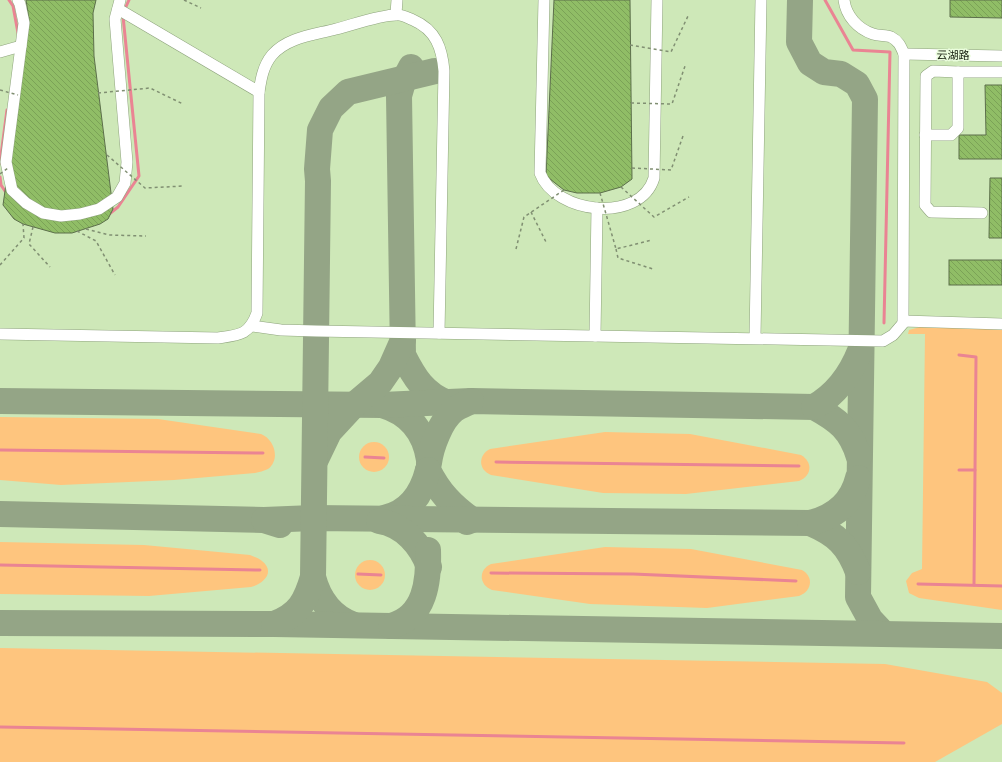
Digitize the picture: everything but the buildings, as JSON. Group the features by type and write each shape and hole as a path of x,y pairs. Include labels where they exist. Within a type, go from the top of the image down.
{"lane":[{"path":"18,0 24,23 6,162 12,190 26,203 43,213 61,216 80,214 99,209 117,197 125,183 127,162 115,19 119,4 259,92"},
{"path":"396,14 397,0"},
{"path":"544,0 540,173 544,182 552,192 564,200 597,208 617,207 641,197 651,186 654,178 656,0"},
{"path":"755,338 761,0"},
{"path":"844,0 844,6 851,19 861,29 873,34 891,37 900,44 904,54 903,321 905,321"},
{"path":"0,334 218,338 240,335 252,326 257,313 259,92 262,73 272,55 290,42 300,38 396,14 416,21 426,27 434,35 443,54 444,71 439,333"},
{"path":"0,52 21,46"},
{"name":"云湖路","path":"904,54 1002,56"},
{"path":"982,213 931,212 925,205 926,76 933,71 1002,72"},
{"path":"925,135 952,135 958,128 958,72"},
{"path":"595,336 597,208"},
{"path":"252,326 281,330 883,341 893,335 905,321"},
{"path":"905,321 1002,324"}],"path":[{"path":"184,0 201,8"},
{"path":"630,45 671,52 688,16"},
{"path":"631,103 672,104 685,66"},
{"path":"98,93 150,88 183,104"},
{"path":"0,90 18,95"},
{"path":"632,168 670,170 683,136"},
{"path":"107,156 145,188 184,186"},
{"path":"0,174 8,168"},
{"path":"621,187 654,217 689,197"},
{"path":"516,249 524,217 564,190"},
{"path":"600,193 618,258 653,269"},
{"path":"531,212 547,244"},
{"path":"0,265 24,238 23,224"},
{"path":"33,227 30,244 50,267"},
{"path":"86,229 109,235 146,236"},
{"path":"77,231 96,241 115,276"},
{"path":"616,249 652,240"}],"shaded area":[{"path":"0,0 1002,0 1002,762 0,762"},
{"path":"920,327 1002,329 1002,610 919,598 909,593 906,581 912,573 922,569 925,334 908,334 909,330"},
{"path":"0,417 158,419 261,434 269,440 275,455 272,465 268,469 255,473 174,480 61,485 0,480"},
{"path":"605,432 690,434 801,455 808,461 809,472 799,481 686,494 603,493 491,475 484,470 482,466 481,462 483,455 490,449"},
{"path":"374,442 385,446 389,457 385,468 374,472 363,468 359,457 363,446"},
{"path":"0,542 144,545 250,555 258,558 266,565 268,573 260,583 251,587 149,596 0,594"},
{"path":"605,547 691,549 802,570 808,576 810,584 807,591 799,596 707,608 590,604 492,590 485,585 483,581 482,574 491,564"},
{"path":"370,560 381,564 385,575 381,586 370,590 359,586 355,575 359,564"},
{"path":"0,648 885,664 987,682 1002,693 1002,724 935,762 0,762"}],"waterway":[{"path":"9,0 13,6 18,33"},
{"path":"124,11 129,0"},
{"path":"825,0 853,50 890,52 884,323"},
{"path":"108,215 118,207 139,176 123,16"},
{"path":"0,163 7,110"},
{"path":"0,177 1,185 7,194"},
{"path":"959,355 976,357 974,585"},
{"path":"0,450 263,453"},
{"path":"365,457 384,458"},
{"path":"496,462 799,466"},
{"path":"959,470 975,470"},
{"path":"0,565 260,570"},
{"path":"491,573 633,574 796,581"},
{"path":"358,574 381,575"},
{"path":"918,584 1002,586"},
{"path":"0,727 904,743"}],"taxiway":[{"path":"800,0 799,42 810,63 824,72 841,74 857,84 865,99 858,597 870,619 884,634"},
{"path":"411,67 403,82 399,96 403,355 411,371 426,390 432,395 448,403"},
{"path":"274,624 290,616 300,606 313,577 317,169 320,130 331,108 348,92 435,71"},
{"path":"316,459 329,432 354,405 380,383 391,367 403,340"},
{"path":"814,407 822,402 842,383 852,368 860,351"},
{"path":"0,401 382,405 401,413 420,432 429,460"},
{"path":"382,405 471,401 814,407 837,421 848,433 859,457"},
{"path":"429,463 434,442 449,414 458,407 471,401"},
{"path":"428,470 447,498 472,520 467,522"},
{"path":"384,518 401,512 413,501 422,487 428,470"},
{"path":"810,523 827,517 841,508 851,495 858,478"},
{"path":"0,514 264,520 280,525"},
{"path":"264,520 313,518 810,523 834,536 840,542 850,554 858,572"},
{"path":"379,521 396,527 410,537 421,551 429,567"},
{"path":"391,626 412,615 423,596 428,573 428,550"},
{"path":"313,577 319,593 327,607 346,622 354,625"},
{"path":"0,623 274,624 1002,636"}]}
